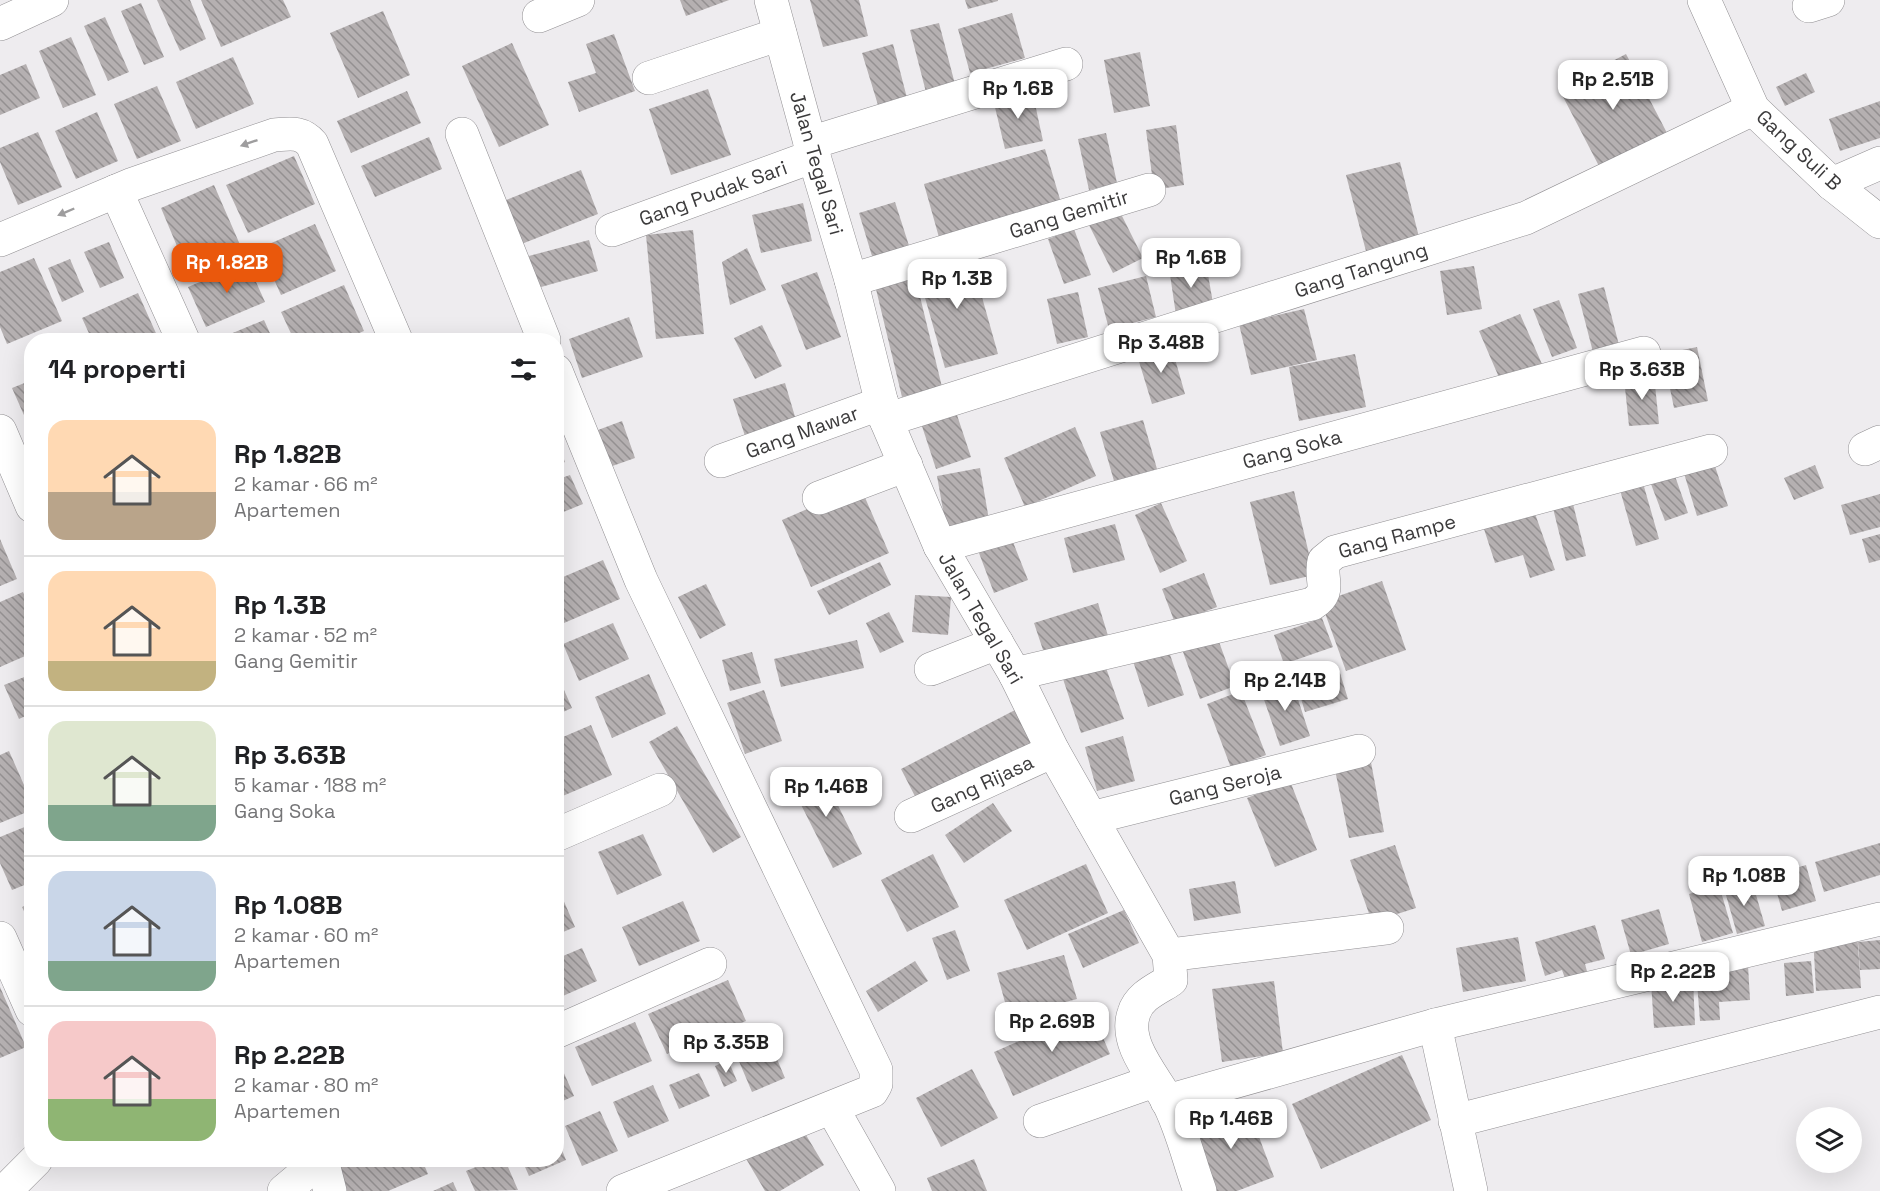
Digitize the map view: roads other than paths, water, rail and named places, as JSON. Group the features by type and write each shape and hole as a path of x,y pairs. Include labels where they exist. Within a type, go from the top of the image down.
{"street":[{"path":"0,24 52,0"},
{"path":"539,16 578,0"},
{"name":"Jalan Tegal Sari","path":"771,0 851,280 884,412 906,465 940,546 1015,674 1053,751 1169,955"},
{"name":"Gang Suli B","path":"1704,0 1753,109 1832,184 1880,222"},
{"path":"649,78 780,34"},
{"name":"Gang Pudak Sari","path":"612,230 812,150 1066,64"},
{"name":"Gang Tangung","path":"884,412 1526,218 1753,109"},
{"path":"0,240 116,191 274,135 294,133 305,136 312,144 393,333"},
{"path":"462,134 541,333"},
{"path":"1832,184 1880,163"},
{"name":"Gang Gemitir","path":"851,280 1149,190"},
{"path":"116,191 180,333"},
{"name":"Gang Soka","path":"940,546 1644,353"},
{"path":"564,391 640,580 876,1070 876,1084 872,1090 622,1191"},
{"name":"Gang Mawar","path":"721,461 884,412"},
{"path":"0,431 24,487"},
{"name":"Gang Rampe","path":"1015,674 1312,604 1323,593 1324,561 1335,552 1711,452"},
{"path":"819,498 906,465"},
{"path":"931,669 997,643"},
{"name":"Gang Rijasa","path":"911,816 1053,751"},
{"name":"Gang Seroja","path":"1091,818 1359,751"},
{"path":"564,832 660,790"},
{"path":"1040,1121 1880,919"},
{"path":"1200,1191 1161,1091 1133,1036 1133,1015 1145,996 1171,980 1169,955 1387,928"},
{"path":"0,938 24,992"},
{"path":"564,1028 710,964"},
{"path":"1455,1121 1880,1012"},
{"path":"1436,1024 1455,1121 1472,1191"},
{"path":"832,1107 879,1191"},
{"path":"5,1191 29,1167"},
{"path":"284,1191 313,1167"},
{"path":"324,1167 330,1191"}]}
